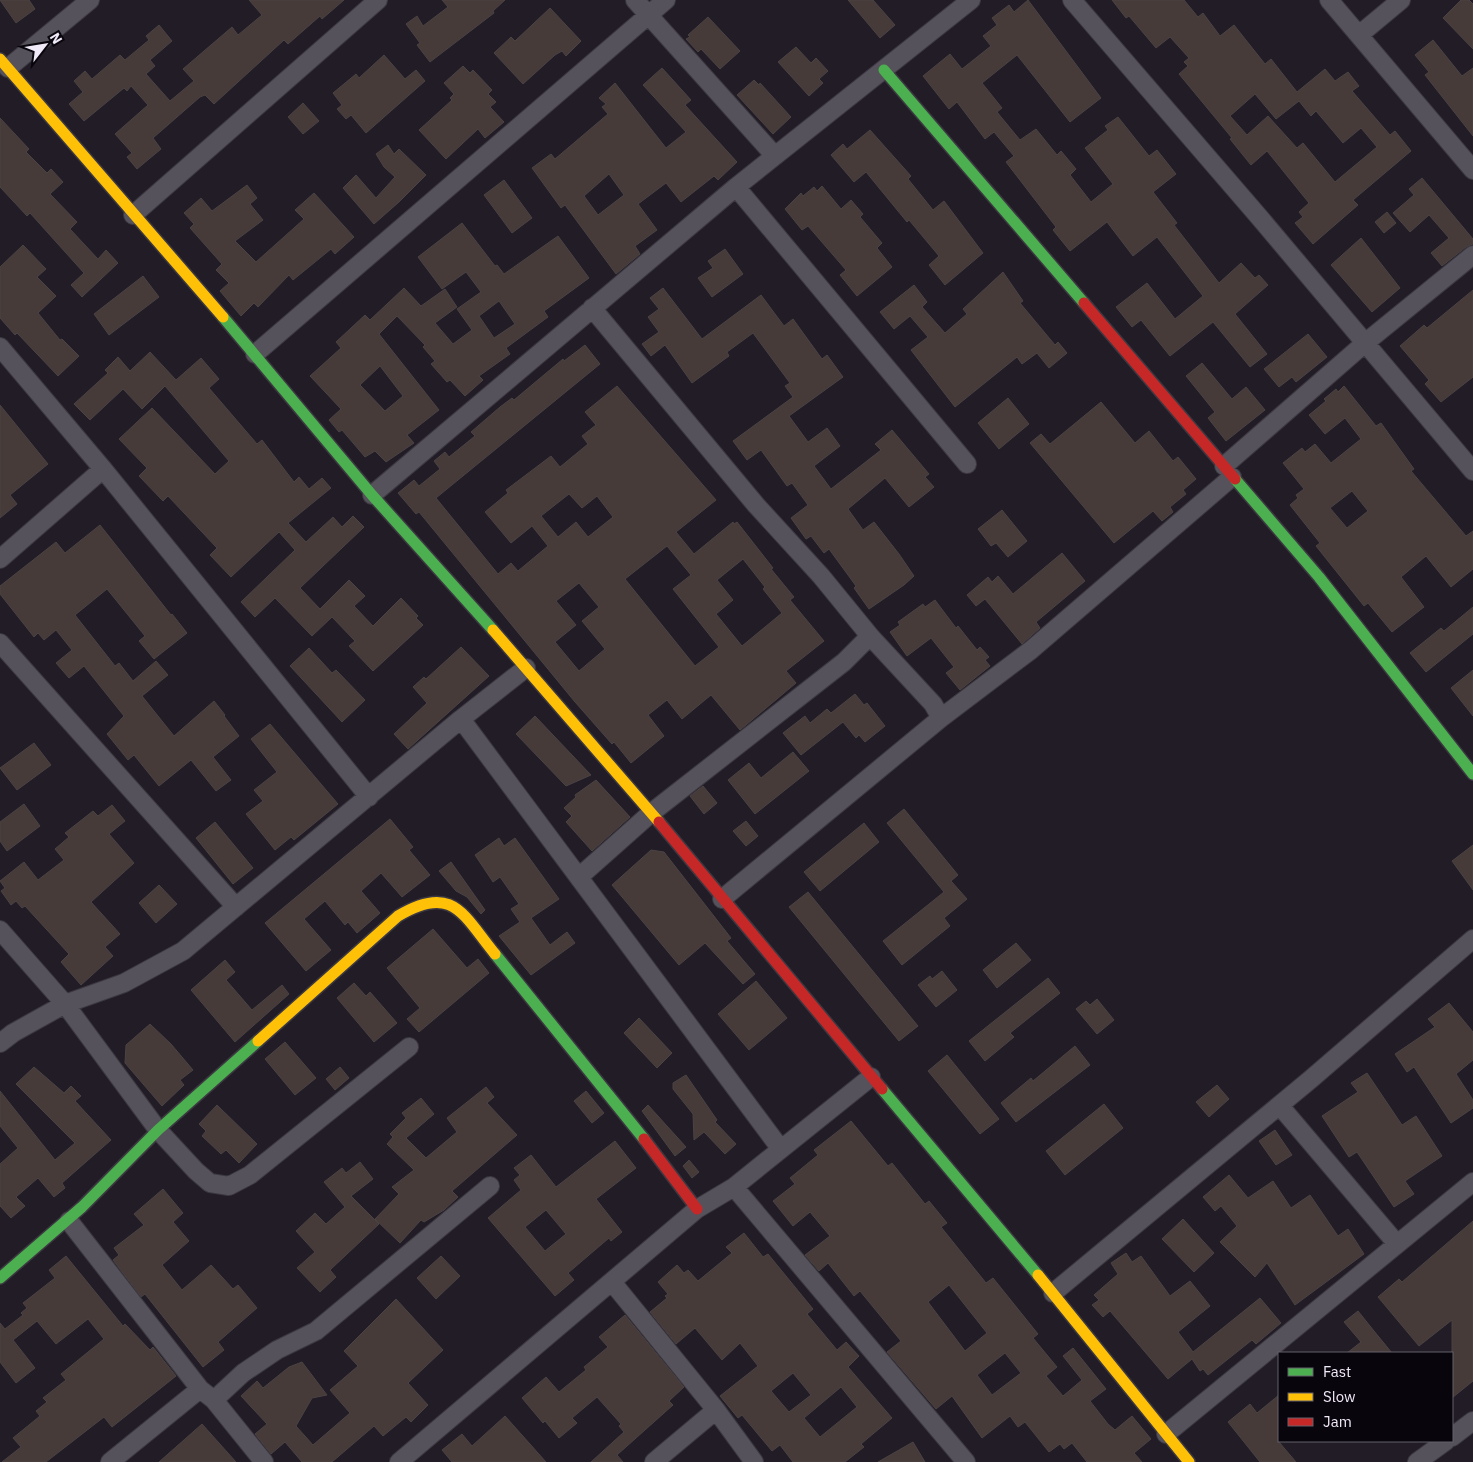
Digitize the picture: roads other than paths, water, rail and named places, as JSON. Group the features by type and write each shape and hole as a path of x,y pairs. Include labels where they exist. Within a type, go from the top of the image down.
{"street":[{"path":"90,0 4,64 255,354 372,495 526,668 651,813 1054,1293 1189,1462"},
{"path":"133,215 378,0"},
{"path":"635,0 775,156"},
{"path":"255,354 666,0"},
{"path":"372,495 736,187 971,0"},
{"path":"1072,0 1473,472"},
{"path":"1329,0 1473,170"},
{"path":"1359,35 1401,0"},
{"path":"884,70 1319,577 1473,774"},
{"path":"736,187 967,464"},
{"path":"722,899 941,718 1031,650 1228,472 1365,343 1473,255"},
{"path":"592,308 756,505 821,576 870,636 933,704 941,718"},
{"path":"0,347 103,469 369,797"},
{"path":"0,559 103,469"},
{"path":"579,877 651,813 844,662 870,636"},
{"path":"0,643 236,907"},
{"path":"0,1044 13,1033 65,1004 124,983 183,951 461,719 526,668"},
{"path":"461,719 780,1148"},
{"path":"0,1278 69,1221 137,1155 158,1130 398,916 418,904 442,902 456,906 476,928 620,1106 697,1208"},
{"path":"0,930 65,1004 158,1130 210,1183 229,1186 250,1175 409,1047"},
{"path":"1054,1293 1280,1106 1473,939"},
{"path":"400,1462 697,1208 734,1187 780,1148 871,1077"},
{"path":"1280,1106 1397,1244"},
{"path":"1166,1434 1473,1182"},
{"path":"214,1400 243,1373 270,1355 316,1331 490,1186"},
{"path":"734,1187 966,1462"},
{"path":"69,1221 200,1389 214,1400 264,1462"},
{"path":"612,1282 716,1410 754,1462"},
{"path":"110,1462 200,1389"},
{"path":"654,1462 716,1410"},
{"path":"1453,1435 1473,1421"},
{"path":"1418,1462 1445,1442"}]}
